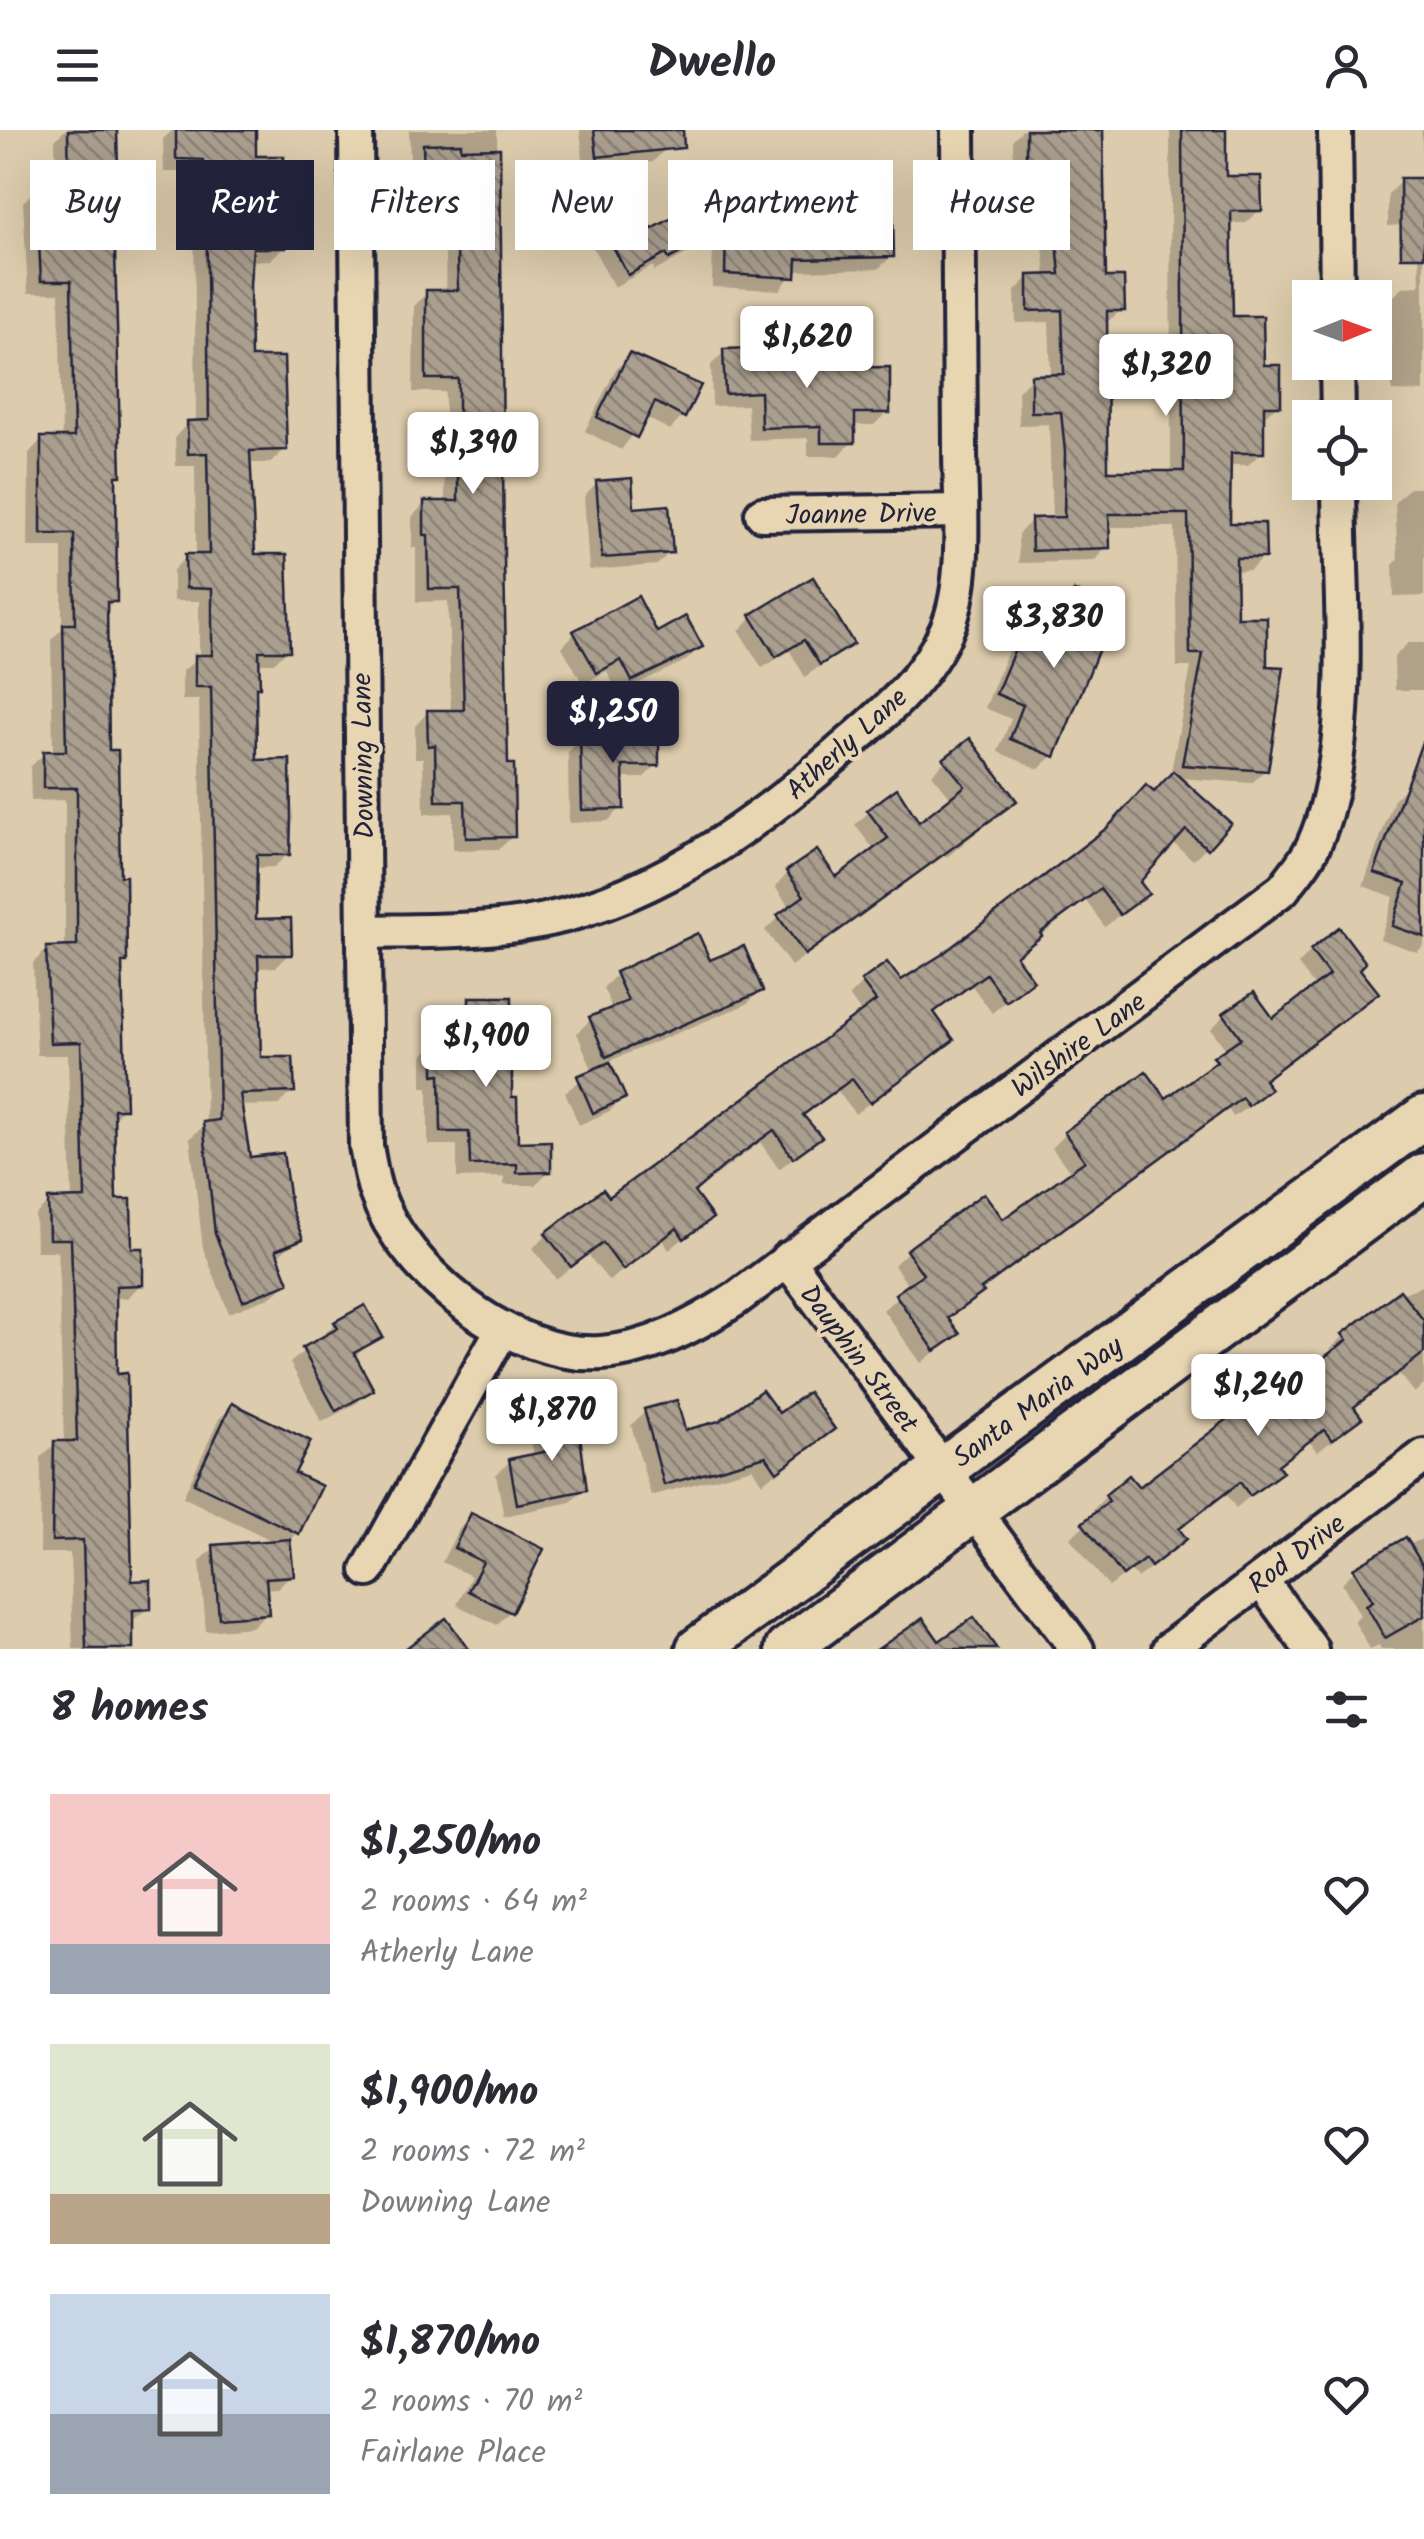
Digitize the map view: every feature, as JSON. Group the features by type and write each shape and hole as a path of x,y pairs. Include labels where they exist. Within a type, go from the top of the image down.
{"main road":[{"name":"Santa Maria Way","path":"698,1649 1424,1117"},
{"name":"Santa Maria Way","path":"787,1649 1424,1175"}],"street":[{"name":"Downing Lane","path":"356,130 366,1146 376,1193 427,1268 483,1319 502,1330"},
{"name":"Atherly Lane","path":"364,932 524,924 598,905 670,874 780,804 894,704 926,667 948,628 956,597 960,511 958,130"},
{"path":"1335,130 1337,280"},
{"name":"Wilshire Lane","path":"502,1330 553,1351 601,1353 645,1345 704,1320 1246,921 1284,889 1313,848 1331,798 1340,709 1338,500"},
{"name":"Joanne Drive","path":"762,514 960,511"},
{"name":"Dauphin Street","path":"787,1259 1077,1649"},
{"path":"368,1570 502,1330"},
{"name":"Rod Drive","path":"1168,1649 1424,1456"},
{"path":"1261,1580 1311,1649"}],"building":[{"path":"68,130 117,130 118,160 69,160"},
{"path":"176,130 256,130 256,156 284,156 284,160 203,160 176,159"},
{"path":"594,130 683,130 684,148 597,157"},
{"path":"1026,130 1103,130 1106,277 1124,277 1125,311 1107,311 1108,471 1184,471 1182,130 1226,130 1226,176 1261,176 1262,211 1231,211 1233,316 1263,316 1264,365 1281,365 1281,406 1264,406 1264,453 1231,453 1230,523 1265,523 1266,558 1236,558 1237,617 1267,617 1267,666 1284,667 1268,771 1182,765 1203,654 1190,654 1188,514 1109,514 1110,548 1032,551 1031,518 1064,517 1065,452 1061,412 1031,412 1031,375 1064,374 1062,310 1028,311 1028,275 1060,274 1058,250 1070,250 1070,160 1026,160"},
{"path":"461,143 461,149 500,148 508,764 514,764 515,837 466,838 465,801 436,801 435,745 428,746 427,710 464,710 460,589 429,589 428,535 424,535 424,501 458,501 458,379 426,379 426,290 458,290 457,250 495,250 495,160 423,160 423,144"},
{"path":"1400,178 1424,178 1424,257 1401,257"},
{"path":"893,213 894,257 797,259 796,278 725,274 726,250 893,250"},
{"path":"668,220 668,250 686,250 669,259 666,254 628,275 615,250 648,250 648,222 652,229"},
{"path":"39,250 115,250 121,476 116,476 117,602 107,602 109,750 118,750 120,876 126,876 127,962 122,962 126,1109 114,1109 116,1199 131,1199 132,1248 143,1248 143,1285 116,1286 117,1374 127,1373 132,1581 151,1580 151,1609 133,1610 133,1649 86,1649 83,1540 52,1541 54,1441 77,1441 71,1239 49,1239 48,1199 85,1198 81,1042 50,1043 46,947 77,946 77,788 43,788 43,751 66,751 63,624 75,624 74,534 41,534 41,437 74,437 71,281 41,281"},
{"path":"207,250 253,250 251,357 284,357 287,450 250,451 255,554 287,554 290,651 259,651 260,687 256,687 257,760 290,759 291,818 290,855 257,855 256,919 291,918 292,955 258,955 261,1057 293,1057 295,1092 240,1094 250,1157 283,1153 291,1208 303,1239 276,1250 289,1283 243,1301 215,1234 203,1122 219,1120 211,687 195,687 195,655 212,655 212,589 186,588 185,554 209,554 207,453 188,454 187,421 209,420"},
{"path":"797,347 798,368 890,367 890,413 855,413 855,443 821,443 821,426 761,428 760,392 725,394 723,349"},
{"path":"629,353 701,385 685,418 655,402 637,438 597,417"},
{"path":"632,478 634,508 669,505 673,553 602,558 596,481"},
{"path":"813,577 854,644 820,665 804,640 776,657 750,615"},
{"path":"1074,591 1116,607 1055,757 1010,739 1023,705 996,694 1029,615 1059,627"},
{"path":"638,596 657,632 686,616 703,647 632,681 621,660 597,673 573,631"},
{"path":"659,731 659,766 623,766 624,809 582,810 580,736"},
{"path":"970,738 1017,801 805,955 777,915 804,896 786,871 817,850 836,877 888,838 867,810 897,788 919,822 965,786 943,759"},
{"path":"1422,742 1424,937 1392,926 1406,883 1374,873"},
{"path":"1173,771 1231,823 1208,849 1186,830 1140,882 1149,894 1120,915 1100,889 1040,933 1042,936 1016,956 1034,981 1006,1002 986,974 934,1012 954,1040 870,1103 852,1079 803,1115 822,1137 793,1158 774,1130 724,1166 694,1192 713,1218 684,1239 677,1228 623,1270 603,1243 571,1267 545,1233 603,1189 609,1197 876,1001 861,981 887,962 901,980 941,955 1108,827 1146,785 1154,792"},
{"path":"1339,927 1366,963 1360,969 1379,993 1264,1080 1271,1089 1248,1106 1242,1098 981,1289 984,1292 948,1318 960,1334 935,1351 895,1294 923,1274 906,1250 984,1193 1003,1219 1085,1161 1064,1132 1146,1071 1166,1098 1217,1061 1213,1057 1241,1038 1223,1013 1254,992 1273,1018 1329,975 1310,950"},
{"path":"698,933 710,960 744,946 763,991 606,1057 589,1017 628,1001 615,972"},
{"path":"469,997 512,997 512,1097 517,1097 518,1142 551,1141 551,1172 517,1173 517,1164 470,1165 469,1132 441,1132 440,1074 434,1075 434,1040 469,1040"},
{"path":"610,1062 626,1098 593,1113 577,1076"},
{"path":"1400,1290 1424,1321 1424,1353 1354,1407 1362,1418 1332,1440 1324,1430 1278,1465 1283,1472 1250,1496 1240,1482 1179,1529 1187,1539 1151,1567 1145,1559 1123,1576 1082,1523 1109,1501 1105,1495 1129,1475 1139,1487 1238,1411 1243,1418 1347,1340 1342,1334"},
{"path":"365,1305 383,1337 354,1353 374,1390 336,1411 302,1348 338,1328 334,1322"},
{"path":"762,1390 779,1413 808,1392 835,1429 777,1472 766,1456 664,1485 644,1409 677,1400 685,1430 719,1421"},
{"path":"232,1403 311,1441 295,1473 322,1486 299,1534 194,1483"},
{"path":"577,1413 587,1490 517,1504 509,1459 548,1451 542,1419"},
{"path":"471,1513 544,1549 512,1613 468,1591 483,1562 454,1548"},
{"path":"1406,1537 1424,1568 1424,1616 1385,1638 1366,1605 1373,1601 1353,1568"},
{"path":"290,1539 294,1576 266,1578 269,1614 219,1618 213,1545"},
{"path":"974,1617 997,1649 878,1649 923,1618 939,1641"},
{"path":"446,1618 469,1649 405,1649"}]}
